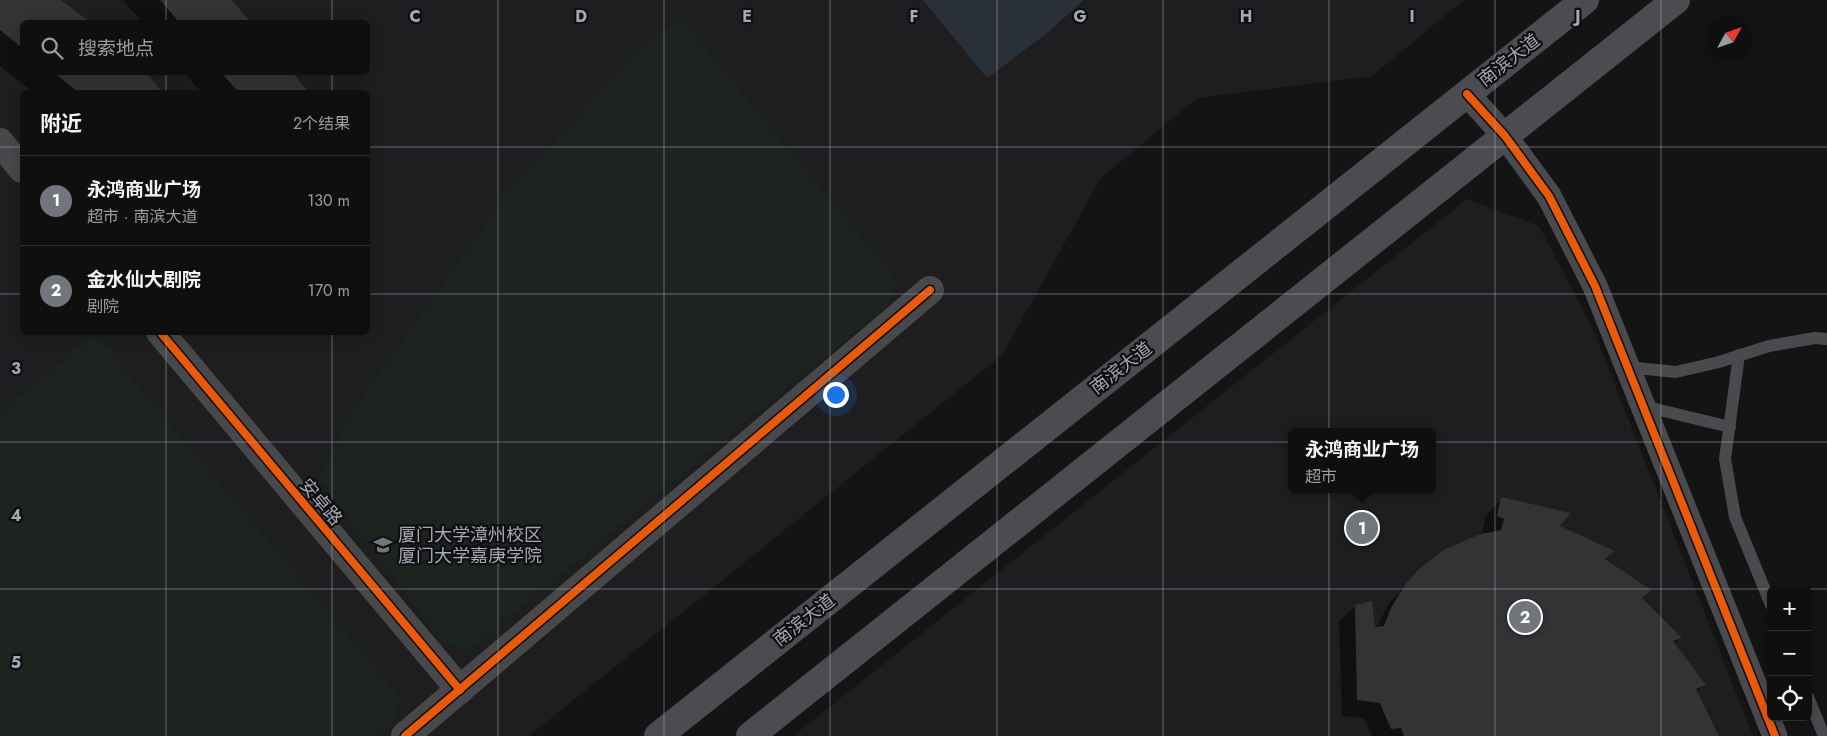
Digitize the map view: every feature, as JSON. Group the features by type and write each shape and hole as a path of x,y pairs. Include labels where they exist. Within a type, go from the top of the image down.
{"main road":[{"name":"南滨大道","path":"658,736 1585,0"},
{"path":"750,736 1676,0"}],"street":[{"path":"1467,94 1505,136 1549,196 1595,286 1775,736"},
{"path":"0,142 20,167"},
{"path":"405,736 930,290"},
{"name":"安卓路","path":"163,335 460,690"}],"lane":[{"path":"1627,367 1676,372 1719,362 1769,346 1815,338 1827,339"},
{"path":"1740,355 1725,459 1735,517 1767,595"},
{"path":"1642,406 1730,427"},
{"path":"1812,707 1824,736"}],"shaded area":[{"name":"厦门大学漳州校区 厦门大学嘉庚学院","path":"0,0 1464,0 1372,76 1197,98 1101,178 1002,355 529,736 0,736"},
{"path":"923,0 1084,0 1046,34 987,78"},
{"path":"682,20 898,282 887,305 467,652 442,641 318,478 359,402 512,187 644,44"},
{"path":"1467,199 1539,226 1593,329 1753,736 795,736"},
{"path":"95,335 400,697 396,720 377,736 0,736 0,414"}],"building":[{"path":"0,0 61,0 87,20 20,20 20,46 0,30"},
{"path":"160,0 232,0 248,20 177,20"},
{"path":"57,75 148,75 160,90 76,90"},
{"path":"224,75 294,75 306,90 236,90"},
{"path":"1501,497 1571,513 1560,526 1615,551 1605,559 1651,590 1642,598 1682,638 1673,641 1706,685 1696,689 1719,736 1404,736 1401,728 1391,729 1380,703 1357,700 1355,605 1372,601 1375,627 1384,626 1391,608 1405,585 1419,569 1443,550 1478,535 1501,530 1504,519 1497,516"}],"cycle path":[{"path":"1467,94 1505,136 1549,196 1595,286 1775,736"},
{"path":"405,736 930,290"},
{"path":"163,335 460,690"}],"place":[{"name":"永鸿商业广场","path":"1362,528"},
{"name":"厦门大学漳州校区 厦门大学嘉庚学院","path":"383,545"},
{"name":"金水仙大剧院","path":"1525,617"}]}
